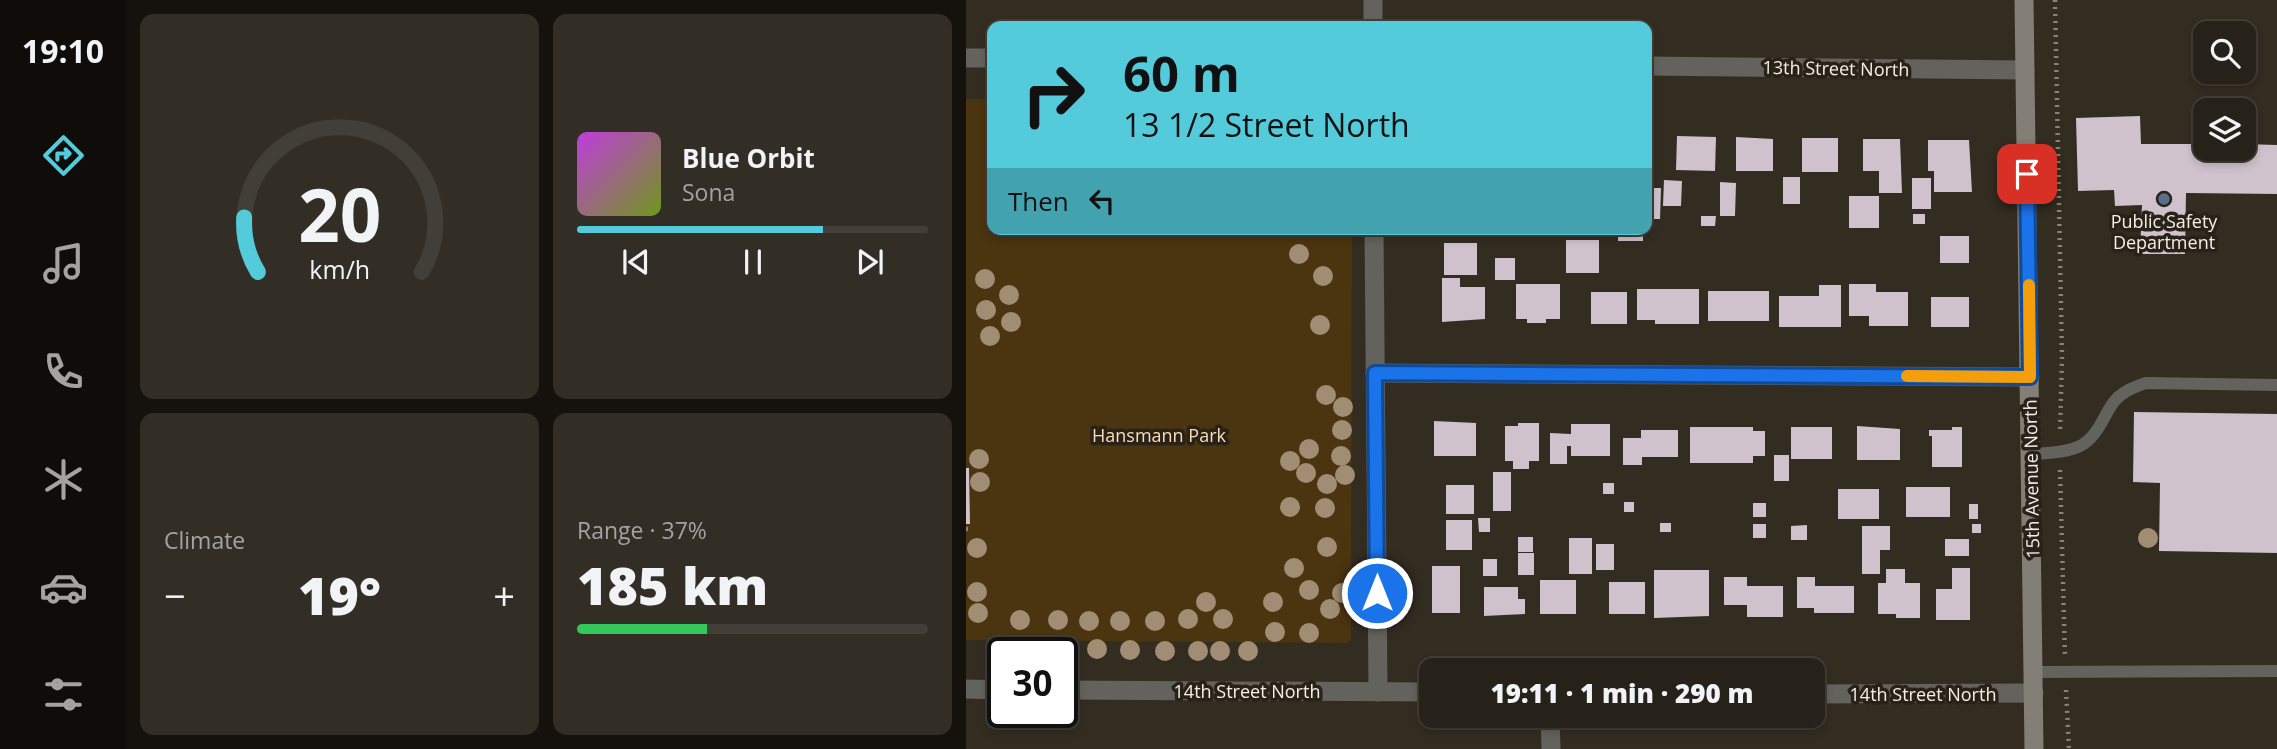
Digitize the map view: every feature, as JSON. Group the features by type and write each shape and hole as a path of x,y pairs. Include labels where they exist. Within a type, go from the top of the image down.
{"main road":[{"name":"15th Avenue North","path":"2024,0 2034,749"}],"street":[{"path":"1373,0 1373,21"},
{"path":"966,58 987,58"},
{"name":"13th Street North","path":"1652,66 2025,70"},
{"path":"1374,235 1378,692"},
{"path":"1375,373 2030,377"},
{"path":"966,689 987,690"},
{"name":"14th Street North","path":"1078,690 1419,692"},
{"name":"14th Street North","path":"1825,694 2034,693"},
{"path":"1550,728 1551,749"}],"lane":[{"path":"2031,454 2081,446 2092,437 2114,401 2130,388 2146,383 2277,385"},
{"path":"2033,672 2277,671"}],"path":[{"path":"2055,0 2062,357 2060,451 2064,671 2069,749"}],"green space":[{"name":"Hansmann Park","path":"966,99 987,99 987,235 1352,235 1351,640 1346,643 1078,641 1078,637 987,637 987,640 966,640"}],"building":[{"name":"Public Safety Department","path":"2140,116 2141,144 2193,144 2193,161 2256,161 2256,144 2277,145 2277,194 2186,193 2185,254 2140,254 2142,205 2115,206 2114,190 2078,191 2076,118"},
{"path":"1677,136 1716,137 1715,171 1676,170"},
{"path":"1736,137 1773,139 1773,171 1736,171"},
{"path":"1802,138 1838,138 1838,172 1802,172"},
{"path":"1863,139 1900,139 1902,193 1879,193 1879,171 1863,171"},
{"path":"1652,140 1654,140 1653,173"},
{"path":"1928,140 1969,140 1972,192 1934,192 1934,171 1928,171"},
{"path":"1783,177 1800,177 1800,204 1783,204"},
{"path":"1912,178 1931,178 1931,209 1912,209"},
{"path":"1664,180 1682,181 1681,206 1663,206"},
{"path":"1720,182 1736,183 1735,216 1720,216"},
{"path":"1652,188 1661,188 1660,219 1652,219"},
{"path":"1849,196 1879,196 1879,228 1849,228"},
{"path":"1913,214 1925,214 1925,224 1913,224"},
{"path":"1701,216 1716,216 1715,226 1701,226"},
{"path":"1618,235 1643,235 1643,241 1618,241"},
{"path":"1940,236 1969,236 1969,263 1940,263"},
{"path":"1566,240 1599,240 1599,273 1566,273"},
{"path":"1444,243 1477,243 1477,275 1444,275"},
{"path":"1495,258 1515,258 1515,280 1495,280"},
{"path":"1442,278 1460,278 1460,287 1485,287 1485,319 1442,322"},
{"path":"1516,284 1560,284 1560,319 1546,319 1546,323 1527,323 1527,319 1516,319"},
{"path":"1849,284 1876,284 1876,292 1908,292 1908,326 1869,326 1869,316 1849,316"},
{"path":"1819,285 1841,285 1841,327 1779,327 1779,296 1819,296"},
{"path":"1637,289 1699,289 1699,324 1655,324 1655,320 1637,320"},
{"path":"1708,291 1769,291 1769,321 1708,321"},
{"path":"1591,292 1627,292 1627,324 1591,324"},
{"path":"1931,297 1969,297 1969,327 1931,327"},
{"path":"2134,412 2277,414 2277,553 2159,551 2160,483 2133,482"},
{"path":"1434,421 1476,423 1476,456 1434,456"},
{"path":"1518,423 1539,423 1539,461 1529,461 1529,469 1513,469 1513,461 1505,461 1505,426 1518,426"},
{"path":"1571,424 1610,424 1610,456 1571,456 1571,446 1567,446 1567,464 1550,464 1550,433 1571,434"},
{"path":"1857,426 1900,429 1900,460 1857,460"},
{"path":"1690,427 1753,427 1753,431 1765,431 1765,456 1753,456 1753,463 1690,463"},
{"path":"1791,427 1832,427 1832,459 1791,459"},
{"path":"1952,427 1962,427 1962,467 1932,467 1932,436 1929,436 1929,430 1952,430"},
{"path":"1641,430 1678,430 1678,457 1642,457 1642,465 1623,465 1623,438 1641,438"},
{"path":"1774,455 1789,455 1789,481 1774,481"},
{"path":"966,468 969,468 970,524 966,524"},
{"path":"1493,472 1511,472 1511,511 1493,511"},
{"path":"1603,483 1614,483 1614,494 1603,494"},
{"path":"1446,485 1474,485 1474,514 1446,514"},
{"path":"1906,487 1950,487 1950,517 1906,517"},
{"path":"1838,489 1879,489 1879,519 1838,519"},
{"path":"1624,502 1634,502 1634,512 1624,512"},
{"path":"1753,503 1766,503 1766,517 1753,517"},
{"path":"1969,504 1978,504 1978,519 1969,519"},
{"path":"1478,518 1490,518 1490,532 1479,532"},
{"path":"1446,520 1472,520 1472,550 1446,550"},
{"path":"1660,523 1671,523 1671,532 1660,532"},
{"path":"1753,524 1766,524 1766,538 1753,538"},
{"path":"1972,524 1981,524 1981,533 1972,533"},
{"path":"1807,525 1807,540 1791,540 1791,526"},
{"path":"1862,526 1890,526 1890,550 1880,550 1880,574 1862,574"},
{"path":"1518,537 1533,537 1533,552 1518,552"},
{"path":"1569,538 1592,538 1592,574 1569,574"},
{"path":"1945,539 1969,539 1969,556 1945,556"},
{"path":"1596,544 1614,544 1614,570 1596,570"},
{"path":"1518,553 1534,553 1534,575 1518,575"},
{"path":"1483,559 1497,559 1497,576 1483,576"},
{"path":"1432,566 1460,566 1460,613 1432,613"},
{"path":"1952,568 1970,568 1970,620 1936,620 1936,589 1952,589"},
{"path":"1886,569 1905,569 1905,583 1920,583 1920,618 1896,618 1896,614 1878,614 1878,583 1886,583"},
{"path":"1654,570 1709,570 1709,616 1654,618"},
{"path":"1724,577 1747,577 1747,586 1783,586 1783,617 1747,617 1747,605 1724,605"},
{"path":"1797,577 1815,577 1815,586 1854,586 1854,613 1814,613 1814,608 1797,608"},
{"path":"1540,580 1576,580 1576,614 1540,614"},
{"path":"1609,582 1645,582 1645,614 1609,614"},
{"path":"1484,587 1518,587 1518,599 1525,599 1525,614 1484,616"}],"slow traffic":[{"path":"1907,376 2030,377 2029,285"}],"place":[{"name":"Public Safety Department","path":"2164,199"}],"route":[{"path":"1377,593 1375,373 2030,377 2027,174"}]}
